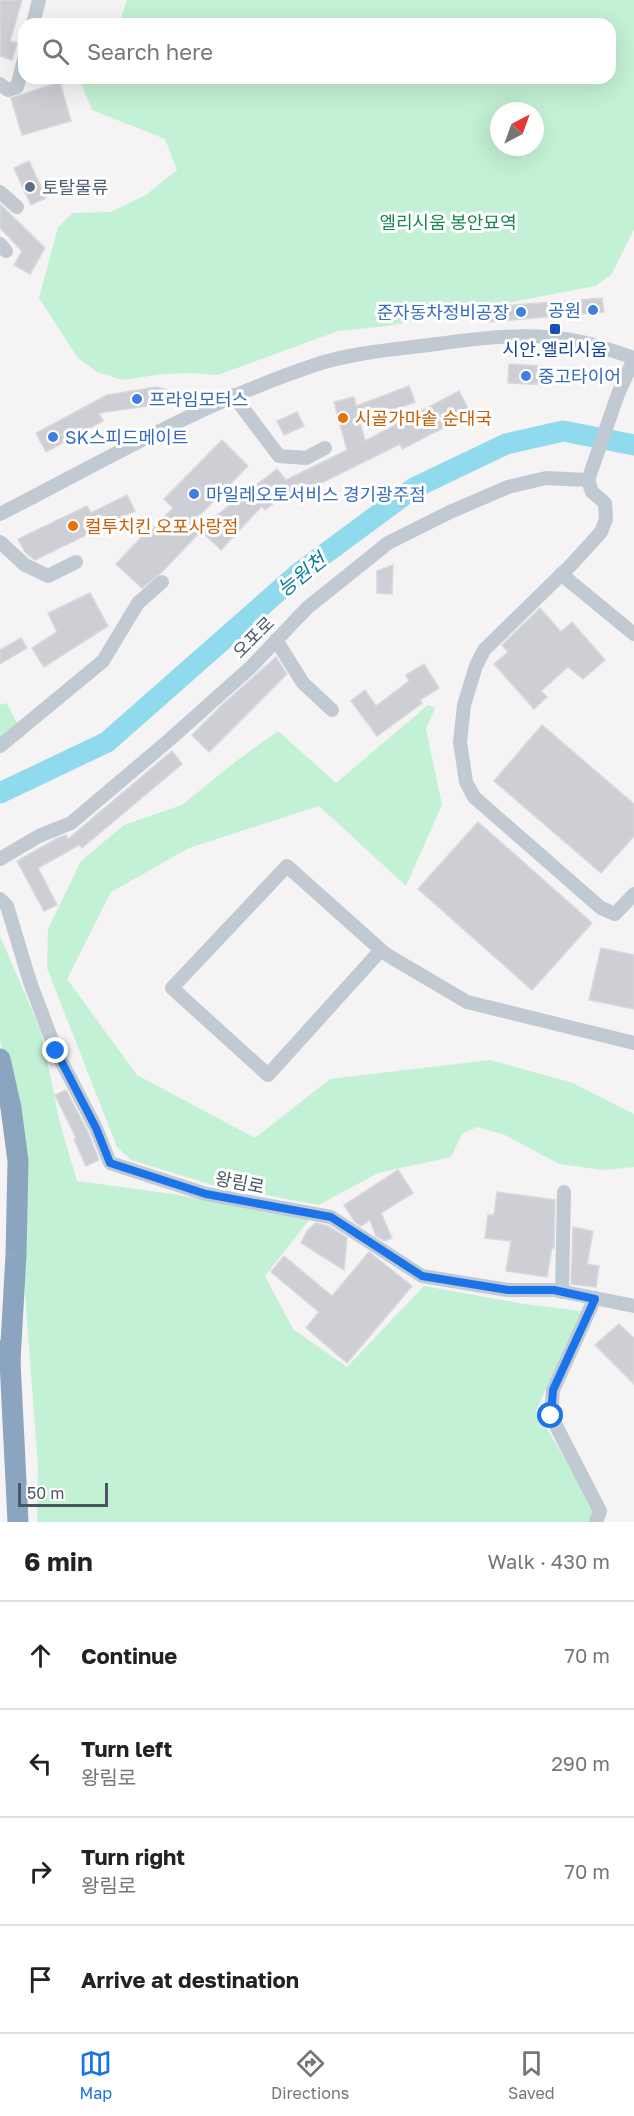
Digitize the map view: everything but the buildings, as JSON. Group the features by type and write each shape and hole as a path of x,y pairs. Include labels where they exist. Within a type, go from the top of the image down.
{"highway":[{"path":"0,1059 11,1108 18,1161 10,1360 18,1522"},
{"path":"0,1294 1,1313 10,1360"}],"street":[{"path":"34,18 39,0"},
{"path":"0,84 8,90 17,87 18,83"},
{"path":"0,192 17,207"},
{"path":"0,514 233,395 322,363 379,351 474,338 531,336 581,342 634,359 618,394 588,480 592,492 605,503 606,519 601,532 484,650 476,666 464,705 460,742 466,782 474,797 601,908 615,914 634,894"},
{"path":"233,395 279,456 306,458 325,448"},
{"name":"오포로","path":"0,859 39,836 71,824 250,667 307,608 388,543 450,512 508,487 546,478 588,480"},
{"path":"0,542 26,565 48,576 76,562"},
{"path":"561,574 634,634"},
{"path":"0,746 103,662 138,603 162,582"},
{"path":"276,640 303,683 332,710"},
{"path":"381,950 268,1075 172,988 287,866 381,950 467,1002 634,1043"},
{"name":"왕림로","path":"0,899 7,906 30,982 56,1051 96,1128 110,1163 206,1194 331,1217 422,1276 508,1290 562,1292 634,1306"},
{"path":"562,1292 564,1192"},
{"path":"595,1299 553,1390 551,1416 600,1512 596,1522"}],"green space":[{"name":"엘리시움 봉안묘역","path":"127,0 634,0 634,229 611,275 595,286 388,326 338,331 218,375 163,374 123,380 97,372 77,357 39,298 58,227 73,213 111,212 146,195 177,170 165,139 92,110 81,84 616,84 616,18 121,18"},
{"path":"7,703 24,737 0,741 0,705"},
{"path":"428,705 435,708 426,729 442,805 406,886 319,806 189,848 111,892 67,979 137,1075 255,1138 330,1079 490,1060 573,1083 634,1114 634,1167 604,1170 559,1164 505,1135 477,1127 462,1134 451,1157 378,1173 319,1205 216,1186 131,1160 117,1147 47,968 48,929 81,861 124,825 182,805 278,731 336,783"},
{"path":"0,936 41,1031 60,1123 77,1181 173,1194 309,1220 265,1276 293,1329 347,1367 424,1286 524,1304 581,1311 536,1411 596,1510 590,1522 37,1522 38,1467 20,1228 24,1158 0,1040"}],"waterway":[{"name":"능원천","path":"0,793 107,742 299,573 414,488 506,444 563,431 634,445"}],"place":[{"name":"토탈물류","path":"30,187"},
{"name":"공원","path":"593,310"},
{"name":"준자동차정비공장","path":"521,312"},
{"name":"시안.엘리시움","path":"555,329"},
{"name":"중고타이어","path":"526,376"},
{"name":"프라임모터스","path":"137,399"},
{"name":"시골가마솥 순대국","path":"343,418"},
{"name":"SK스피드메이트","path":"53,437"},
{"name":"마일레오토서비스 경기광주점","path":"194,494"},
{"name":"컬투치킨 오포사랑점","path":"73,526"}],"route":[{"path":"56,1051 96,1128 110,1163 206,1194 331,1217 422,1276 508,1290 554,1290 595,1299 553,1390 551,1416"}]}
